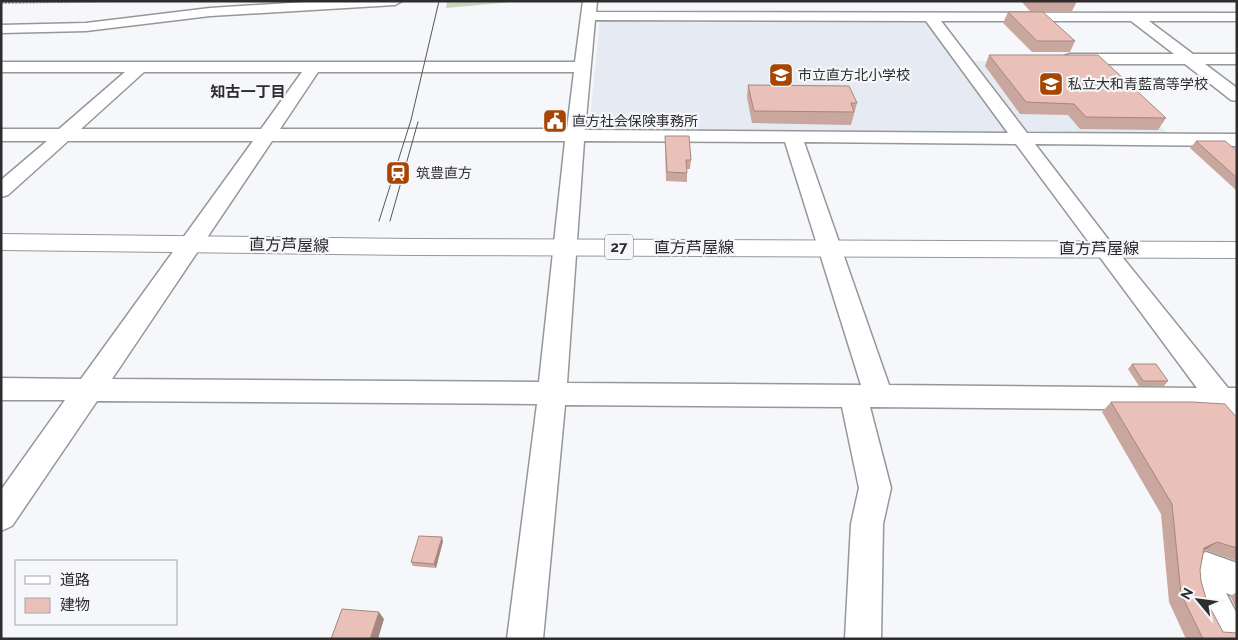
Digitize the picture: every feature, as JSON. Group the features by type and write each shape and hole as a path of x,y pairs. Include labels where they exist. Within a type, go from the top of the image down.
{"main road":[{"name":"直方芦屋線","path":"1,242 1237,250"}],"street":[{"path":"1,29 86,27 210,12 394,1"},
{"path":"894,1 904,16"},
{"path":"526,639 552,394 575,135 589,8 904,16 1237,17"},
{"path":"930,16 1103,248 1232,406"},
{"path":"1135,17 1237,96"},
{"path":"962,59 982,59"},
{"path":"1058,59 1237,60"},
{"path":"1097,59 1111,72"},
{"path":"1,67 582,68"},
{"path":"1,191 140,67"},
{"path":"1,516 313,68"},
{"path":"1167,126 1181,139"},
{"path":"1,135 575,135 1237,140"},
{"path":"793,137 829,247 866,397 875,488 867,524 863,639"},
{"path":"1,389 866,397 1232,406"},
{"path":"1231,639 1210,602 1206,569 1237,580"}],"path":[{"path":"1,3 115,1"}],"shaded area":[{"name":"市立直方北小学校","path":"600,18 928,20 1009,133 589,129"},
{"path":"973,61 1096,63 1169,135 1027,133"}],"green space":[{"path":"447,1 523,1 446,8"}],"building":[{"path":"1008,12 1043,12 1075,41 1037,41"},
{"path":"989,55 1098,55 1166,118 1086,117 1074,104 1026,102"},
{"path":"748,85 849,86 857,103 851,103 854,112 754,111"},
{"path":"665,136 689,136 691,160 686,160 687,173 667,172"},
{"path":"1196,141 1225,141 1237,151 1237,178"},
{"path":"1132,364 1156,364 1168,381 1143,381"},
{"path":"1111,402 1225,404 1237,418 1237,548 1217,542 1204,548 1200,570 1207,602 1223,632 1237,633 1237,639 1203,639 1181,594 1172,504"},
{"path":"419,536 442,537 434,564 411,562"},
{"path":"342,609 379,612 370,639 331,639"}],"tram line":[{"path":"379,221 411,120 439,1"},
{"path":"390,221 418,122"}],"place":[{"name":"市立直方北小学校","path":"781,75"},
{"name":"私立大和青藍高等学校","path":"1051,84"},
{"name":"直方社会保険事務所","path":"555,121"},
{"name":"筑豊直方","path":"398,173"}],"district":[{"name":"知古一丁目","path":"248,92"}]}
